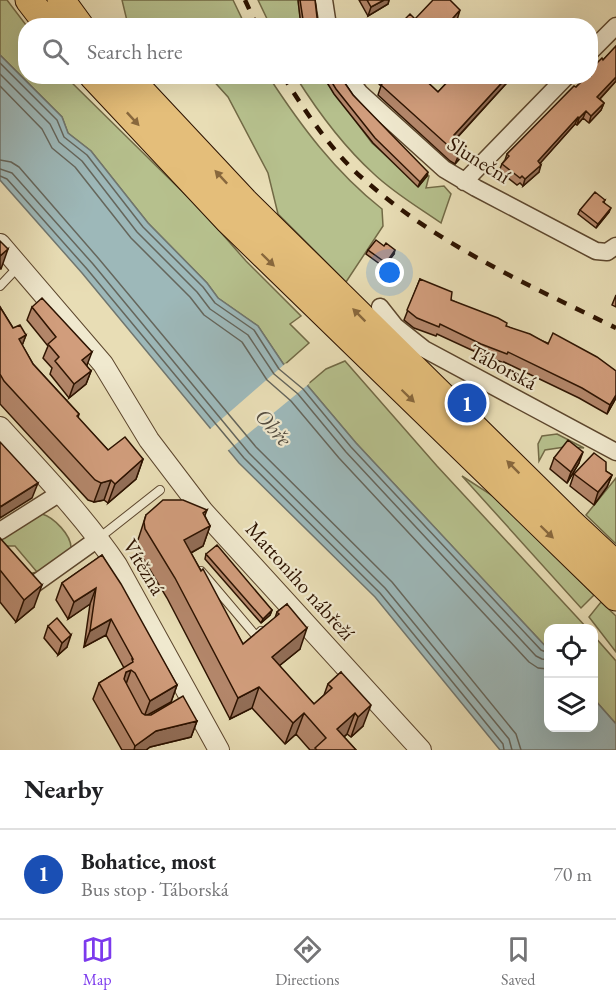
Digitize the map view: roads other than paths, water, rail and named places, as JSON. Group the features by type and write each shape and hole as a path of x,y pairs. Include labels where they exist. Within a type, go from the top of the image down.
{"highway":[{"path":"29,0 43,18"},
{"path":"61,0 74,18"},
{"path":"100,84 228,220 616,597"},
{"path":"135,84 253,210 616,565"}],"street":[{"path":"324,0 327,18"},
{"path":"598,45 616,26"},
{"name":"Sluneční","path":"353,84 444,169 464,182 597,251 611,249"},
{"path":"464,182 559,84"},
{"name":"Mattoniho nábřeží","path":"0,244 103,364 149,440 203,511 287,609 421,750"},
{"name":"Táborská","path":"380,308 395,326 424,349 616,452"},
{"name":"Vítězná","path":"0,427 99,538 123,575 186,700 219,750"},
{"path":"0,531 60,493"},
{"path":"0,553 29,588 99,538"}],"lane":[{"path":"0,286 19,266"},
{"path":"99,538 160,490"},
{"path":"193,561 256,636 264,628"}],"water":[{"name":"Ohře","path":"0,55 18,73 18,84 29,84 62,117 68,133 91,151 148,223 207,283 218,298 258,326 284,365 307,385 356,443 544,645 544,732 598,732 598,704 616,724 616,750 500,750 375,597 239,463 82,273 0,180"}],"railway":[{"path":"245,0 253,18"},
{"path":"288,84 311,119 343,159 396,206 487,263 616,328"}],"place":[{"name":"Bohatice, most","path":"467,403"}]}
